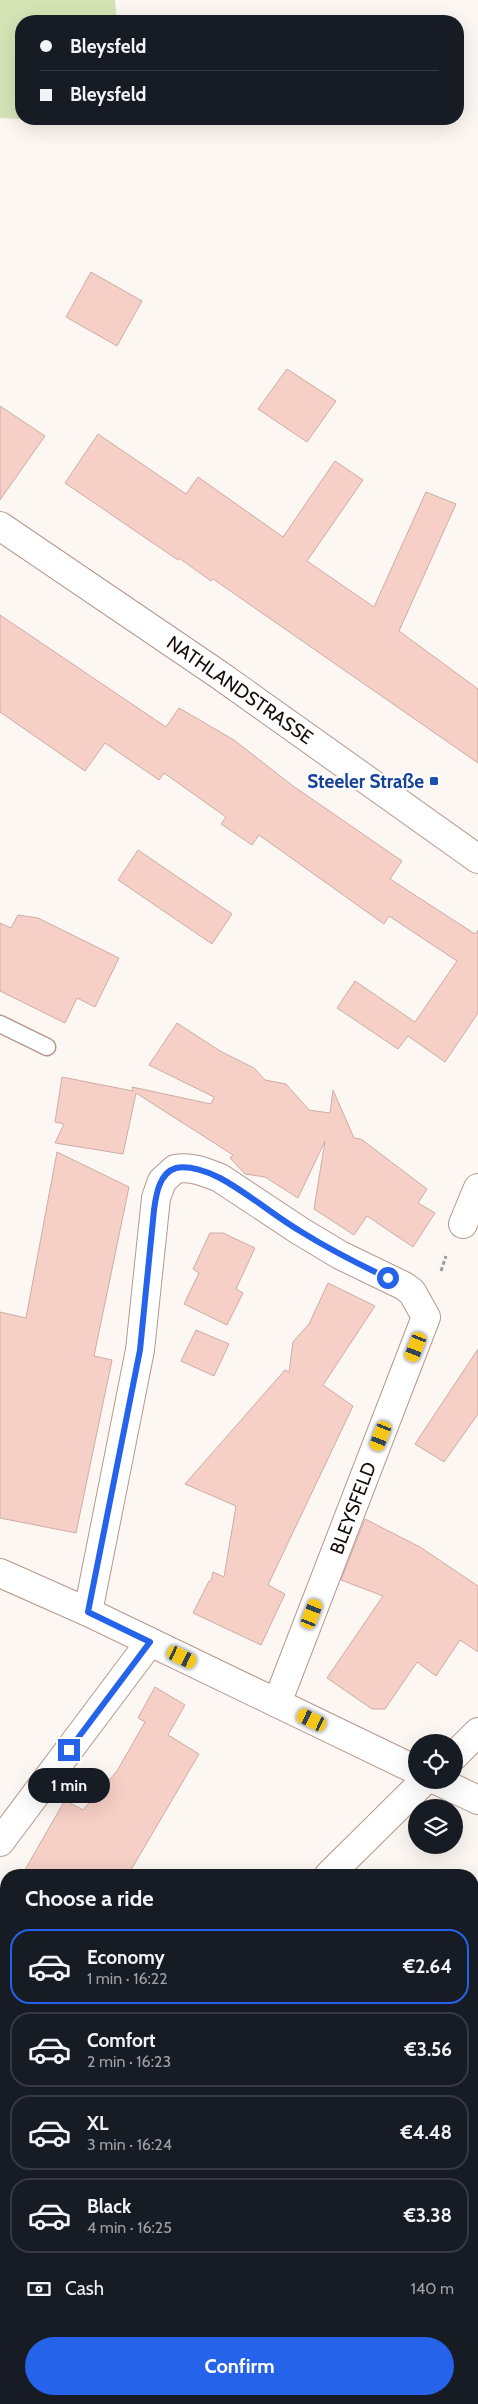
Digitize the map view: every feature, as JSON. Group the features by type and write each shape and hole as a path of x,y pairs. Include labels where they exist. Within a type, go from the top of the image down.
{"street":[{"name":"NATHLANDSTRASSE","path":"0,526 218,674 478,858"},
{"name":"BLEYSFELD","path":"88,1612 140,1350 156,1198 162,1181 175,1169 188,1168 202,1171 220,1178 340,1255 404,1286 412,1292 426,1317 277,1703"},
{"path":"463,1224 478,1188"},
{"path":"0,1573 88,1612 408,1766"},
{"path":"0,1842 150,1642"},
{"path":"463,1747 478,1732"},
{"path":"335,1869 416,1789"},
{"path":"455,1789 478,1800"}],"lane":[{"path":"0,1024 47,1047"}],"green space":[{"path":"0,0 115,0 116,15 15,15 15,119 0,118"}],"building":[{"path":"91,272 142,301 117,346 66,317"},
{"path":"287,369 336,401 307,442 258,409"},
{"path":"0,406 45,436 0,500"},
{"path":"98,434 186,494 198,477 283,537 335,461 363,480 307,561 374,607 426,492 456,504 399,631 478,689 478,763 213,579 211,581 179,558 178,560 65,483"},
{"path":"0,615 166,727 179,708 234,740 293,786 402,861 390,879 475,934 478,930 478,1013 445,1062 408,1036 398,1049 337,1008 355,981 415,1022 457,961 389,916 384,924 259,835 252,845 221,824 226,817 164,773 159,780 105,743 85,771 0,712"},
{"path":"138,850 232,914 212,944 118,880"},
{"path":"18,915 38,918 119,958 95,1007 77,998 65,1023 0,991 0,923 11,928"},
{"path":"177,1023 220,1051 254,1068 265,1080 286,1084 309,1110 330,1113 333,1090 354,1138 361,1139 427,1189 418,1203 435,1213 413,1247 367,1216 354,1235 314,1209 325,1141 298,1198 265,1177 245,1174 230,1158 233,1155 136,1093 123,1154 55,1143 64,1124 55,1122 62,1077 133,1091 132,1087 211,1104 214,1097 149,1065"},
{"path":"57,1152 129,1187 94,1356 112,1360 76,1533 0,1518 0,1312 26,1318"},
{"path":"210,1233 223,1233 255,1248 236,1289 243,1293 227,1325 184,1304 199,1273 193,1269"},
{"path":"328,1283 375,1306 323,1385 353,1406 268,1585 285,1594 261,1645 193,1613 209,1581 211,1581 213,1572 224,1577 236,1506 185,1484 285,1370 289,1372 293,1342 309,1324"},
{"path":"196,1330 229,1344 214,1376 181,1361"},
{"path":"478,1349 478,1414 444,1462 415,1444"},
{"path":"365,1519 420,1547 478,1586 478,1652 460,1640 436,1676 417,1662 385,1709 372,1709 327,1678 383,1596 341,1580"},
{"path":"155,1687 185,1705 168,1735 199,1754 132,1869 25,1869 65,1800 83,1810 117,1771 145,1722 138,1718"}],"place":[{"name":"Steeler Straße","path":"434,781"}],"route":[{"path":"69,1750 150,1642 88,1612 140,1350 154,1210 159,1187 165,1176 175,1169 188,1168 220,1178 340,1255 388,1278"}]}
